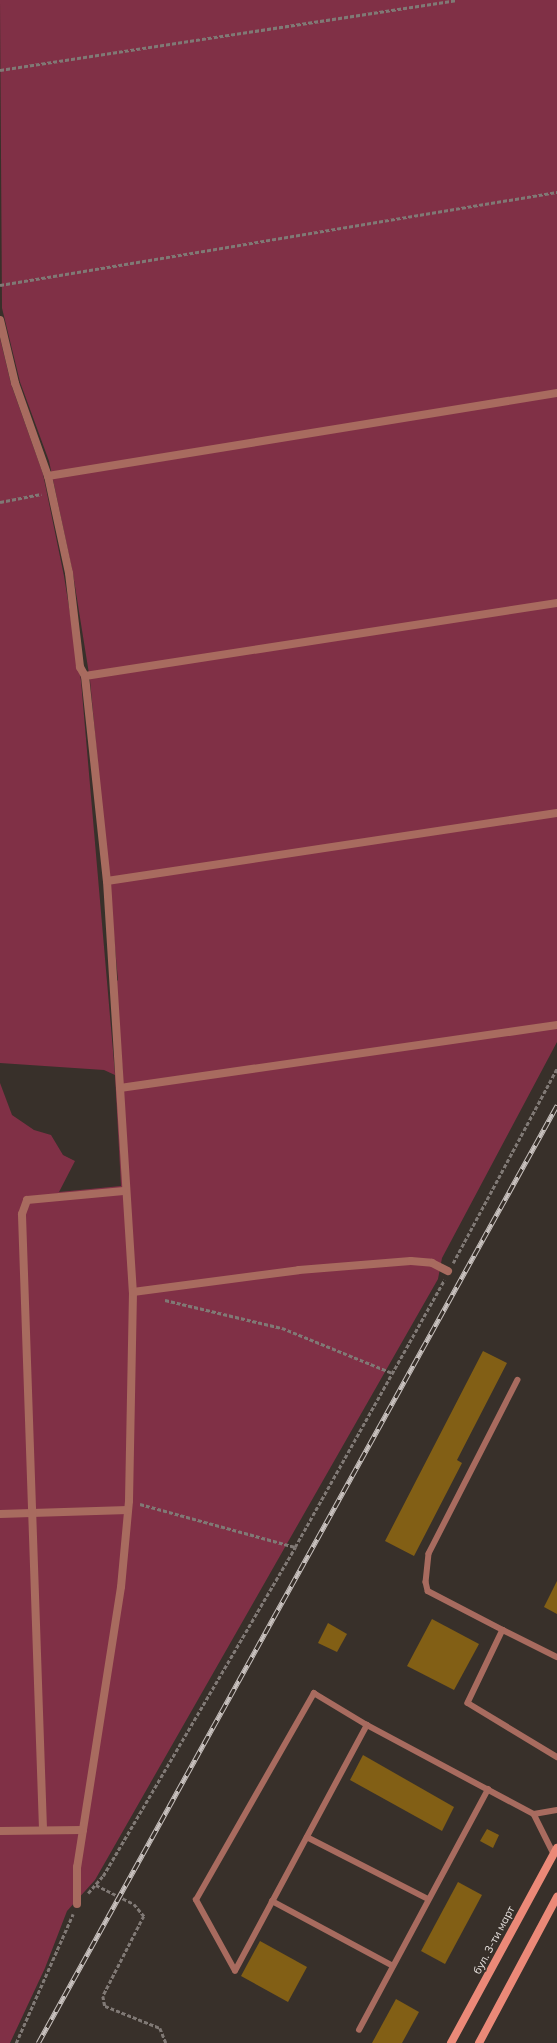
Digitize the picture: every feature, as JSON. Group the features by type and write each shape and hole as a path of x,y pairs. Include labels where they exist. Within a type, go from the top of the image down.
{"main road":[{"name":"бул. 3-ти март","path":"451,2043 555,1851"},
{"path":"479,2043 557,1897"}],"street":[{"path":"0,320 15,383 48,476 52,492 69,574 80,667 85,676 107,881 120,1088 124,1190 133,1292 129,1500 121,1587 77,1867 77,1904"},
{"path":"48,476 557,393"},
{"path":"85,676 557,603"},
{"path":"107,881 557,813"},
{"path":"120,1088 557,1025"},
{"path":"43,1829 31,1514 23,1205 27,1200 124,1190"},
{"path":"133,1292 299,1270 411,1261 432,1263 448,1271"},
{"path":"0,1514 128,1510"},
{"path":"0,1831 43,1829 83,1830"}],"lane":[{"path":"518,1380 429,1554 426,1577 428,1591 557,1657"},
{"path":"503,1630 468,1703 557,1757"},
{"path":"367,1725 235,1971 196,1900 314,1693 367,1725 534,1814 555,1851"},
{"path":"358,2030 488,1789"},
{"path":"534,1814 557,1810"},
{"path":"308,1837 428,1899"},
{"path":"272,1901 393,1966"}],"path":[{"path":"0,70 456,0"},
{"path":"0,285 557,192"},
{"path":"0,502 52,492"},
{"path":"16,2043 50,1974 77,1904 96,1885 295,1547 448,1271 557,1068"},
{"path":"163,1299 282,1328 392,1373"},
{"path":"129,1500 295,1547"},
{"path":"96,1885 134,1904 144,1916 103,1996 105,2006 160,2028 166,2043"}],"shaded area":[{"path":"0,0 557,0 557,1042 442,1258 438,1279 95,1880 67,1911 45,1968 10,2043 0,2043 0,1083 12,1115 34,1130 51,1135 63,1155 75,1161 59,1192 121,1186 115,1075 104,1070 0,1063 0,338 11,384 43,474 64,576 81,681 115,1074 123,1076 115,983 118,980 90,680 73,574 49,461 20,382 2,308"}],"building":[{"path":"483,1351 507,1363 457,1460 462,1463 414,1556 385,1541"},
{"path":"557,1581 557,1614 544,1607"},
{"path":"432,1619 479,1644 454,1690 407,1666"},
{"path":"328,1623 347,1634 337,1652 318,1643"},
{"path":"363,1755 454,1807 442,1831 350,1780"},
{"path":"487,1829 499,1835 493,1848 480,1841"},
{"path":"458,1882 482,1895 445,1964 421,1951"},
{"path":"260,1941 307,1967 288,2002 241,1976"},
{"path":"396,1999 419,2012 402,2043 372,2043"}],"railway":[{"path":"38,2043 557,1105"}]}
